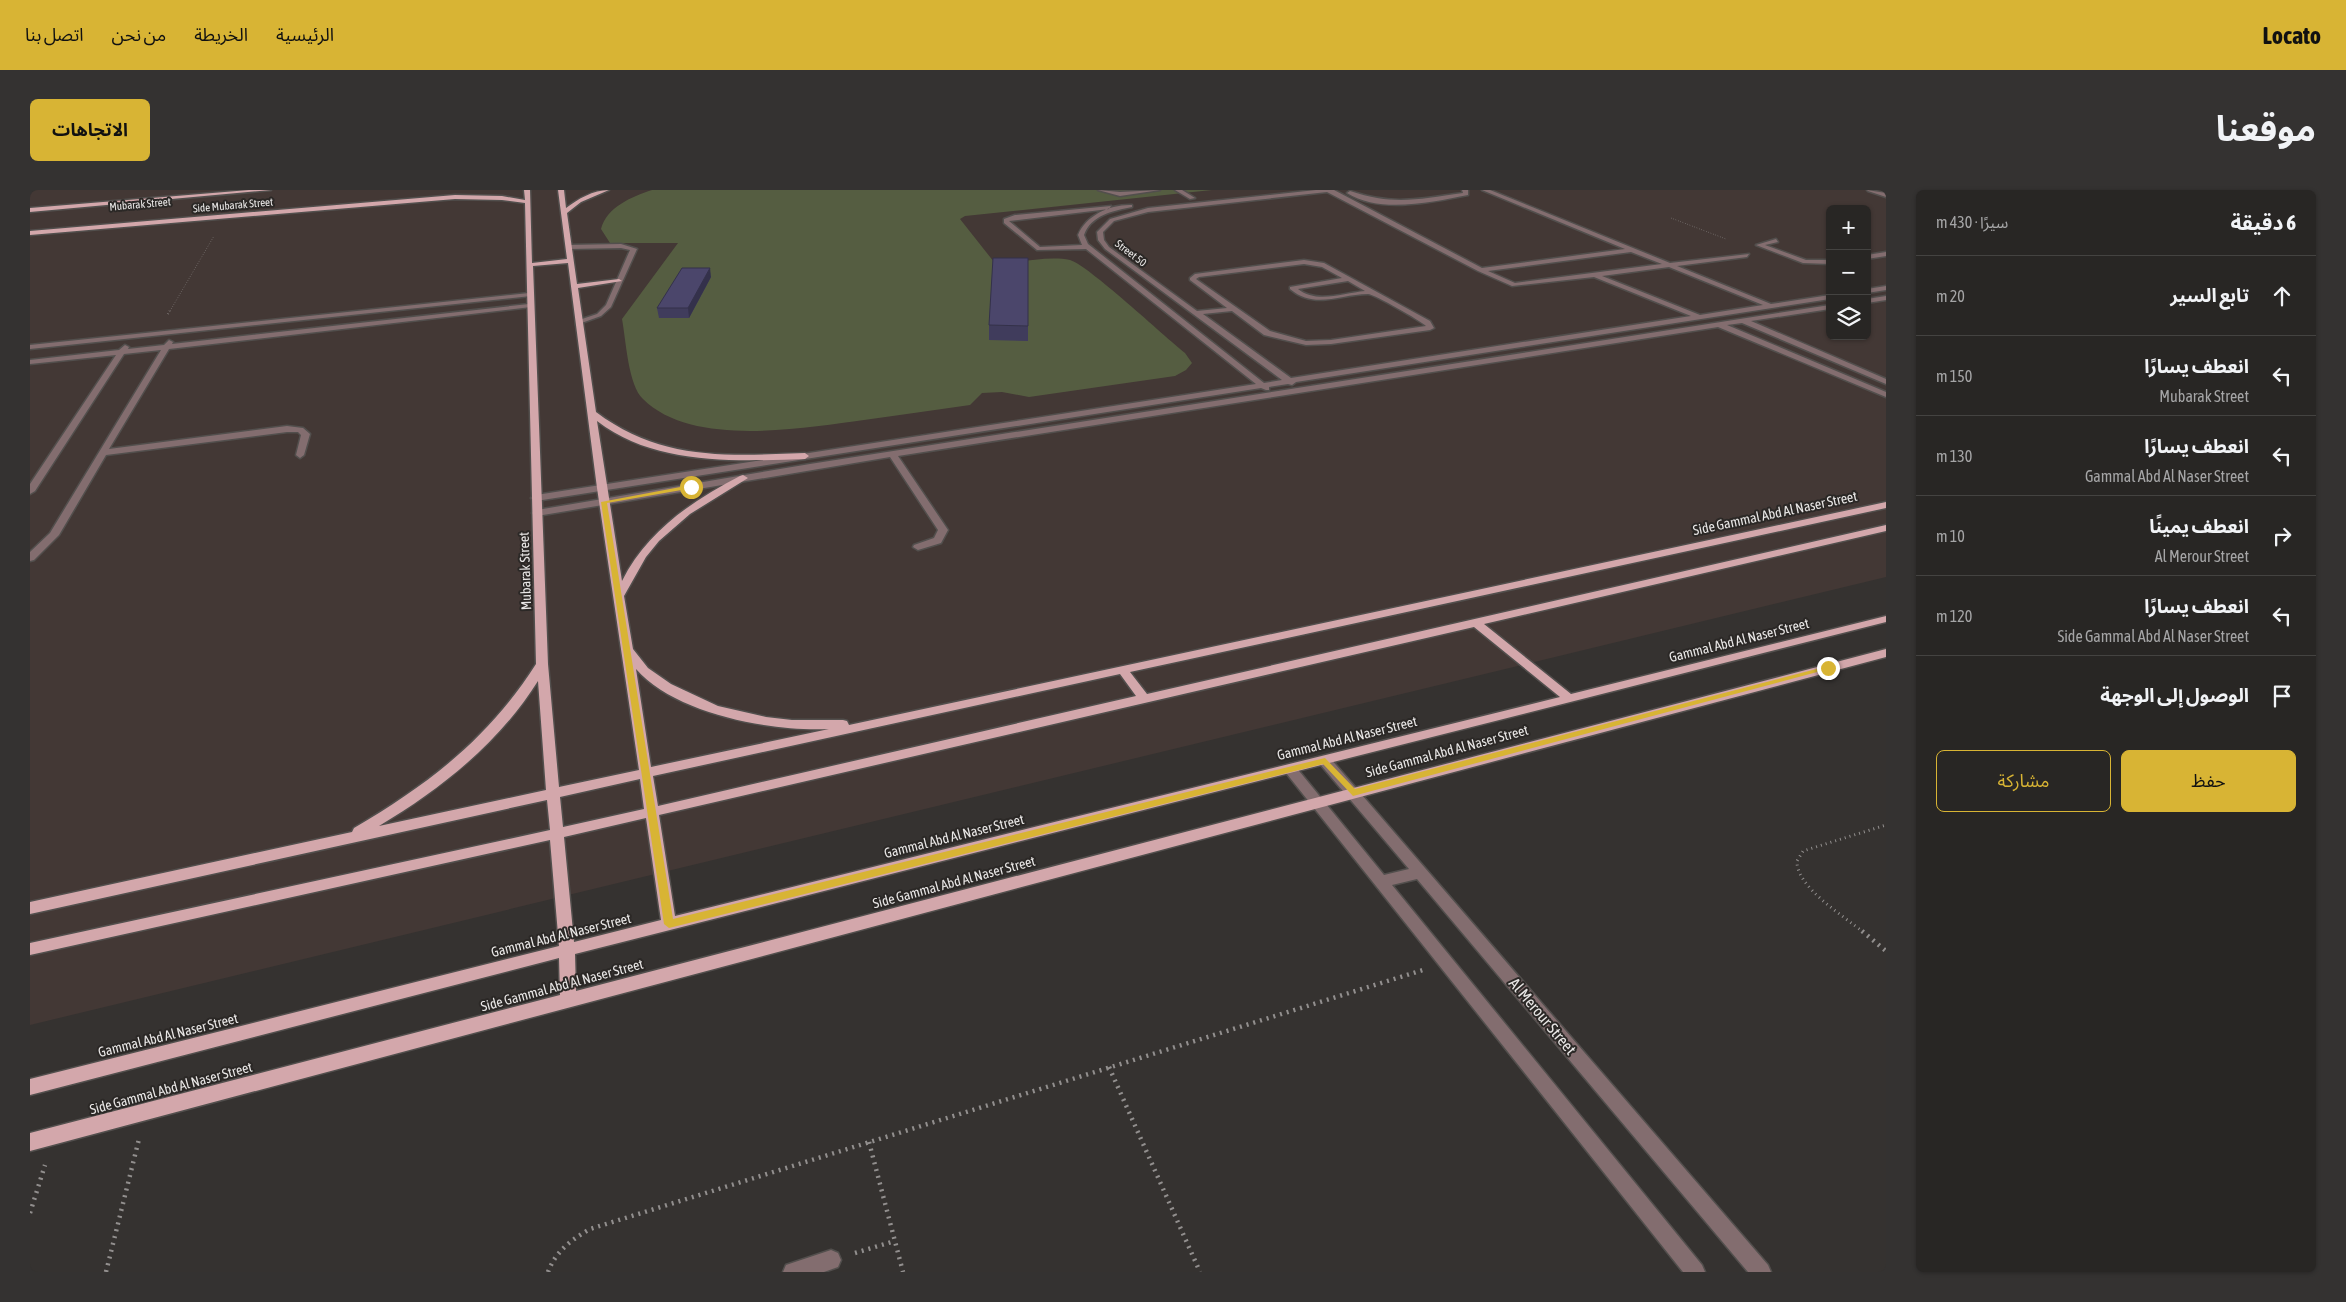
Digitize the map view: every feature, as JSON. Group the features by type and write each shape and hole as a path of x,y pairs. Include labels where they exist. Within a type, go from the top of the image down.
{"main road":[{"name":"Side Mubarak Street","path":"30,205 209,190"},
{"name":"Mubarak Street","path":"30,210 268,190"},
{"name":"Mubarak Street","path":"30,226 462,190"},
{"name":"Mubarak Street","path":"527,190 529,306 542,664 567,950 568,1000"},
{"path":"562,190 604,502 620,594 669,924"},
{"path":"565,212 580,201 606,190"},
{"name":"Side Mubarak Street","path":"30,233 455,197 502,198 526,202"},
{"path":"271,212 310,202"},
{"path":"528,266 571,261"},
{"path":"574,286 619,281"},
{"path":"591,412 617,432 659,448 714,456 805,456"},
{"path":"620,594 633,567 657,536 696,504 743,478"},
{"name":"Side Gammal Abd Al Naser Street","path":"30,908 885,720 1882,509"},
{"path":"30,949 556,834 1886,528"},
{"name":"Gammal Abd Al Naser Street","path":"30,1087 669,924 1290,770 1886,619"},
{"path":"1475,622 1570,699"},
{"path":"627,650 644,672 672,690 707,706 747,717 801,724 838,724 885,720"},
{"name":"Side Gammal Abd Al Naser Street","path":"30,1142 1316,802 1886,654"},
{"path":"348,838 397,809 460,763 510,712 529,687 542,664"},
{"path":"1123,670 1145,700"}],"street":[{"path":"1101,190 1120,194 1157,190"},
{"path":"1178,190 1192,198"},
{"path":"1139,204 1106,212 1090,221 1081,235 1086,247 1039,249 1007,223 1006,220 1015,217 1269,190"},
{"path":"1327,190 1503,282 1521,285 1747,255"},
{"name":"Street 50","path":"1302,391 1123,260 1103,244 1100,236 1106,224 1120,217 1158,208 1301,191 1331,190"},
{"path":"1343,190 1369,202 1385,203 1466,194 1464,190"},
{"path":"1486,190 1770,306"},
{"path":"1870,190 1886,195"},
{"path":"1776,241 1759,244 1805,262 1826,262"},
{"path":"569,247 622,246 634,248 605,311 579,324"},
{"name":"Street 50","path":"1086,247 1275,395"},
{"path":"1480,270 1632,250"},
{"path":"1871,256 1886,254"},
{"path":"1104,262 1123,260"},
{"path":"1548,261 1582,277"},
{"path":"1304,262 1324,265 1370,292 1430,328 1331,342 1306,342 1267,333 1195,282 1193,277 1304,262"},
{"path":"1597,275 1719,324 1886,395"},
{"path":"1349,279 1292,288 1304,297 1315,298 1370,292"},
{"path":"1871,290 1886,288"},
{"path":"30,347 529,295"},
{"path":"536,498 1826,298"},
{"path":"1871,300 1886,298"},
{"path":"30,362 529,306"},
{"path":"537,513 810,467 1826,308"},
{"path":"1196,314 1234,309"},
{"path":"1724,313 1886,382"},
{"path":"30,558 54,535 175,332"},
{"path":"30,491 132,337"},
{"path":"102,453 287,429 300,430 306,434 300,455"},
{"path":"892,454 943,530 941,538 936,542 918,547"},
{"path":"805,456 810,467"},
{"name":"Al Merour Street","path":"1325,760 1761,1272"},
{"path":"1290,770 1695,1272"},
{"path":"1381,882 1421,872"},
{"path":"793,1272 831,1260"}],"path":[{"path":"156,334 226,216"},
{"path":"1886,825 1803,851 1798,856 1796,863 1803,880 1811,889 1886,950"},
{"path":"548,1272 557,1255 571,1239 590,1229 1446,963"},
{"path":"1109,1067 1200,1272"},
{"path":"106,1272 145,1112"},
{"path":"30,1212 55,1136"},
{"path":"869,1142 903,1272"},
{"path":"831,1260 895,1241"}],"shaded area":[{"path":"30,190 1886,190 1886,577 30,1025"}],"green space":[{"path":"652,190 1212,190 965,216 960,219 994,262 1061,259 1070,260 1079,265 1109,287 1185,353 1192,363 1186,370 1175,376 1029,397 1002,392 982,393 970,405 811,427 749,431 718,429 690,424 664,414 643,399 638,392 631,373 622,319 678,243 610,243 601,229 604,221 614,209 636,196"}],"building":[{"path":"993,258 1028,258 1028,326 989,325"},
{"path":"682,268 710,268 688,308 657,308"}],"route":[{"path":"691,487 604,502 620,594 669,924 1325,760 1353,793 1828,668"}]}
